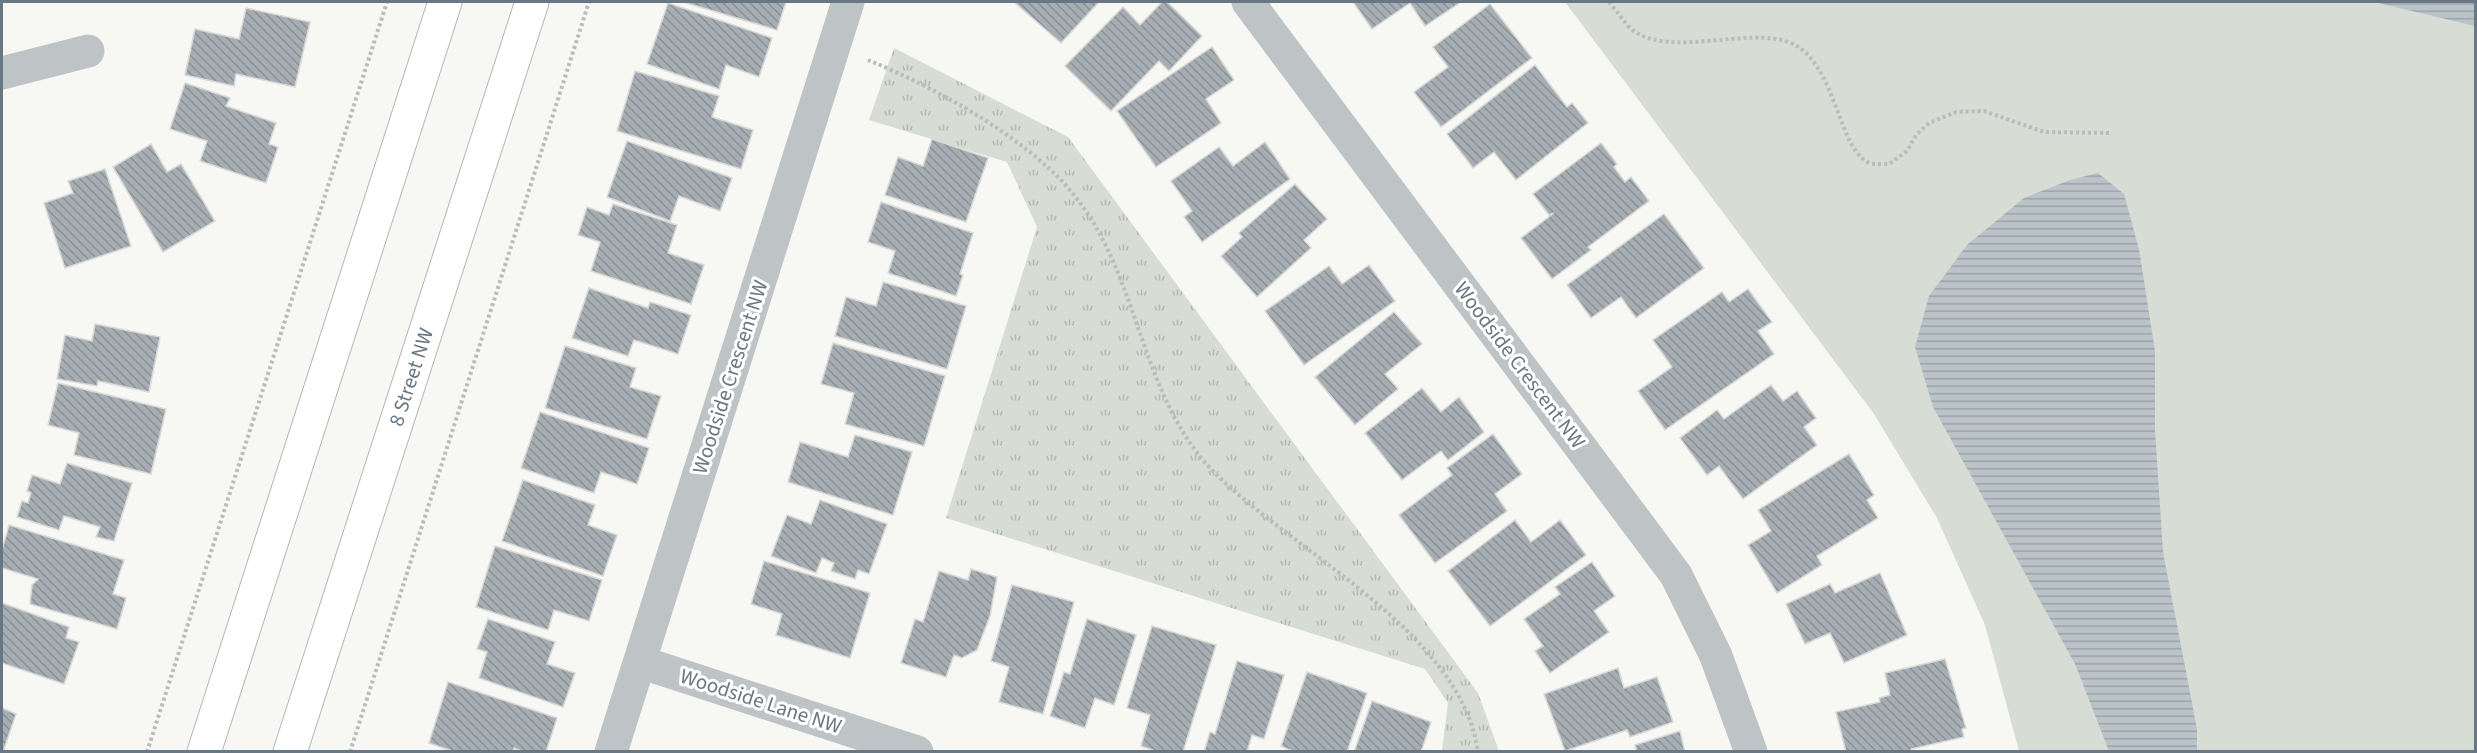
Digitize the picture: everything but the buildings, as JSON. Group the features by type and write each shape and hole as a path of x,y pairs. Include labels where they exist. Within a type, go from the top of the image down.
{"main road":[{"path":"204,752 445,2"},
{"name":"8 Street NW","path":"290,752 532,2"}],"street":[{"name":"Woodside Crescent NW","path":"611,752 848,2"},
{"name":"Woodside Crescent NW","path":"1248,2 1676,575 1716,656 1751,752"},
{"path":"2,73 88,51"},
{"name":"Woodside Lane NW","path":"639,662 917,752"}],"path":[{"path":"147,752 387,2"},
{"path":"350,752 589,2"},
{"path":"1609,2 1631,28 1659,41 1766,37 1792,44 1813,59 1826,82 1855,149 1869,163 1889,164 1906,151 1916,135 1929,123 1956,112 1984,111 2044,132 2110,132"},
{"path":"834,46 911,78 997,129 1048,168 1068,188 1090,216 1105,243 1121,278 1159,386 1189,445 1215,473 1382,607 1409,633 1460,698 1478,752"}],"green space":[{"path":"1565,2 2475,2 2475,751 2019,751 1985,625 1937,518 1874,414"},
{"path":"894,48 1068,137 1478,693 1499,751 1442,751 1448,703 1425,669 946,518 1037,227 1007,162 869,120"}],"shaded area":[{"path":"2374,2 2475,2 2475,26"},
{"path":"2098,173 2124,194 2139,249 2155,351 2155,430 2163,552 2197,729 2197,751 2109,751 2075,664 1933,407 1915,347 1929,296 1967,245 2024,198 2070,180"}]}
